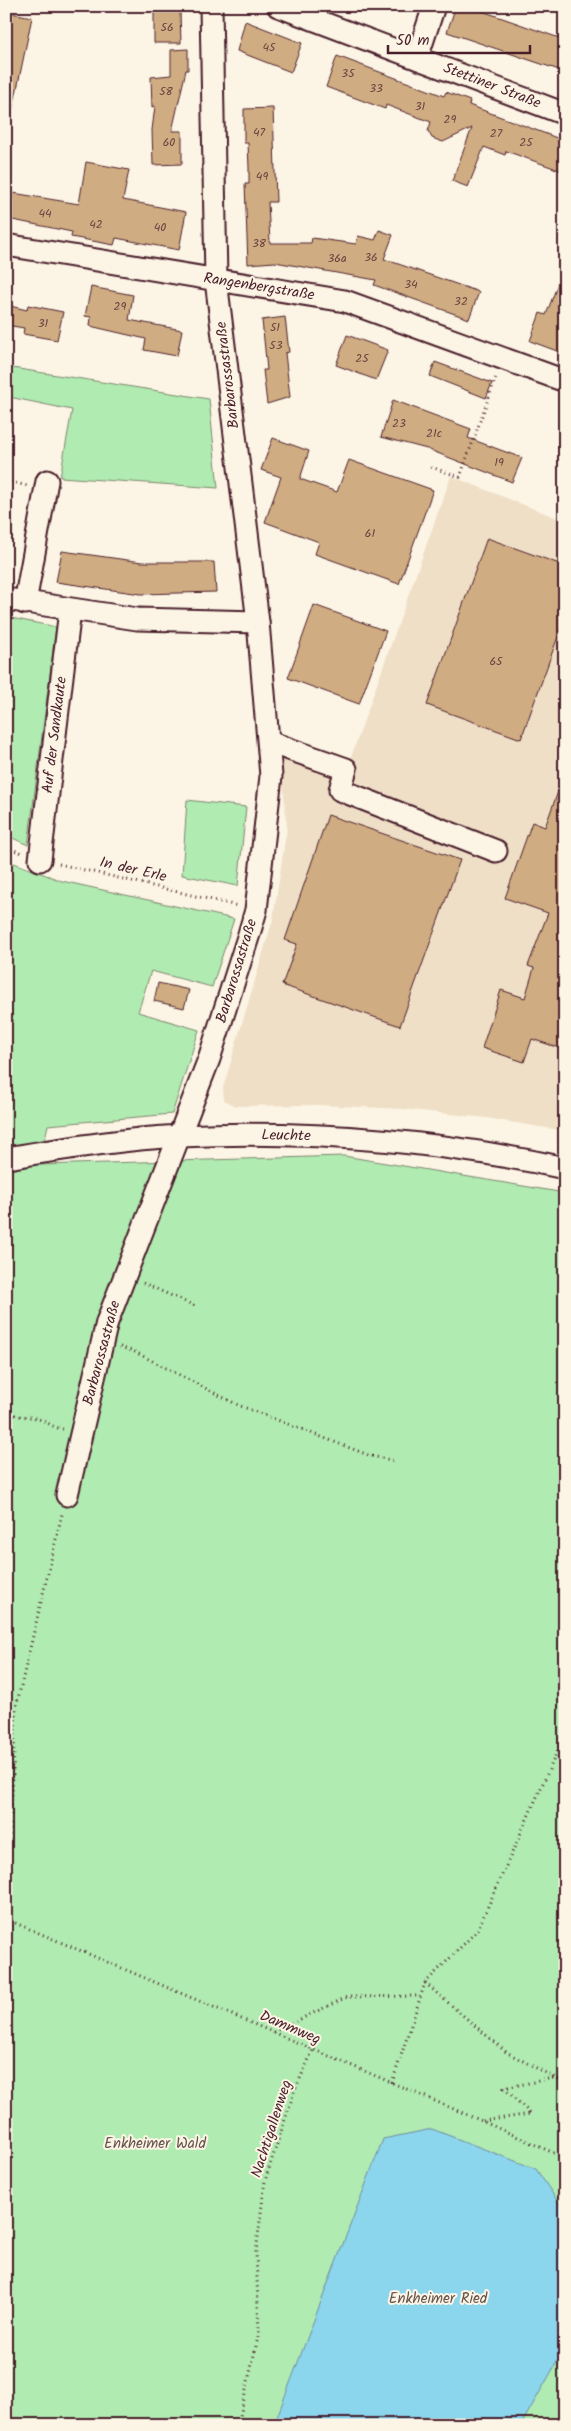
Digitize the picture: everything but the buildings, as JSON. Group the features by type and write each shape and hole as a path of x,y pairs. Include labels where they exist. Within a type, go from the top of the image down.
{"street":[{"name":"Barbarossastraße","path":"67,1495 107,1322 209,1059 256,910 271,776 258,622 216,280 211,6"},
{"name":"Stettiner Straße","path":"278,6 565,114"},
{"path":"417,58 434,6"},
{"name":"Rangenbergstraße","path":"6,245 345,301 565,382"},
{"path":"47,481 15,601 137,619 258,622"},
{"name":"Auf der Sandkaute","path":"40,860 70,610"},
{"path":"268,742 346,769 340,790 496,850"},
{"name":"Leuchte","path":"6,1158 179,1136 290,1135 380,1140 504,1155 565,1168"}],"path":[{"path":"431,467 460,477 503,359"},
{"name":"In der Erle","path":"6,847 40,860 256,910"},
{"path":"125,1275 197,1307"},
{"path":"103,1341 135,1352 238,1405 371,1456 396,1461"},
{"path":"6,1410 16,1417 39,1419 55,1429 81,1432"},
{"path":"6,1925 16,1707 67,1495"},
{"path":"392,2083 425,1983 477,1931 565,1734"},
{"name":"Dammweg","path":"7,1920 565,2158"},
{"path":"425,1983 506,2052 565,2083"},
{"path":"272,2033 347,1997 420,1996"},
{"name":"Nachtigallenweg","path":"238,2425 259,2333 256,2252 265,2181 294,2092 313,2050"},
{"path":"482,2121 531,2114 504,2088 553,2078"}],"shaded area":[{"path":"451,476 565,521 565,1131 486,1118 402,1109 319,1105 236,1106 224,1100 223,1088 273,919 287,827 278,732 351,757"}],"green space":[{"path":"6,367 209,399 218,488 60,477 72,410 9,397 6,408"},
{"path":"6,617 56,627 28,845 6,835"},
{"path":"187,800 246,807 238,886 182,875"},
{"name":"Enkheimer Wald","path":"6,860 62,881 234,919 212,987 151,971 138,1012 199,1030 172,1114 48,1125 39,1165 344,1156 565,1193 565,2425 6,2425"}],"water":[{"name":"Enkheimer Ried","path":"432,2129 536,2169 565,2212 565,2348 521,2425 274,2425 383,2139"}]}
